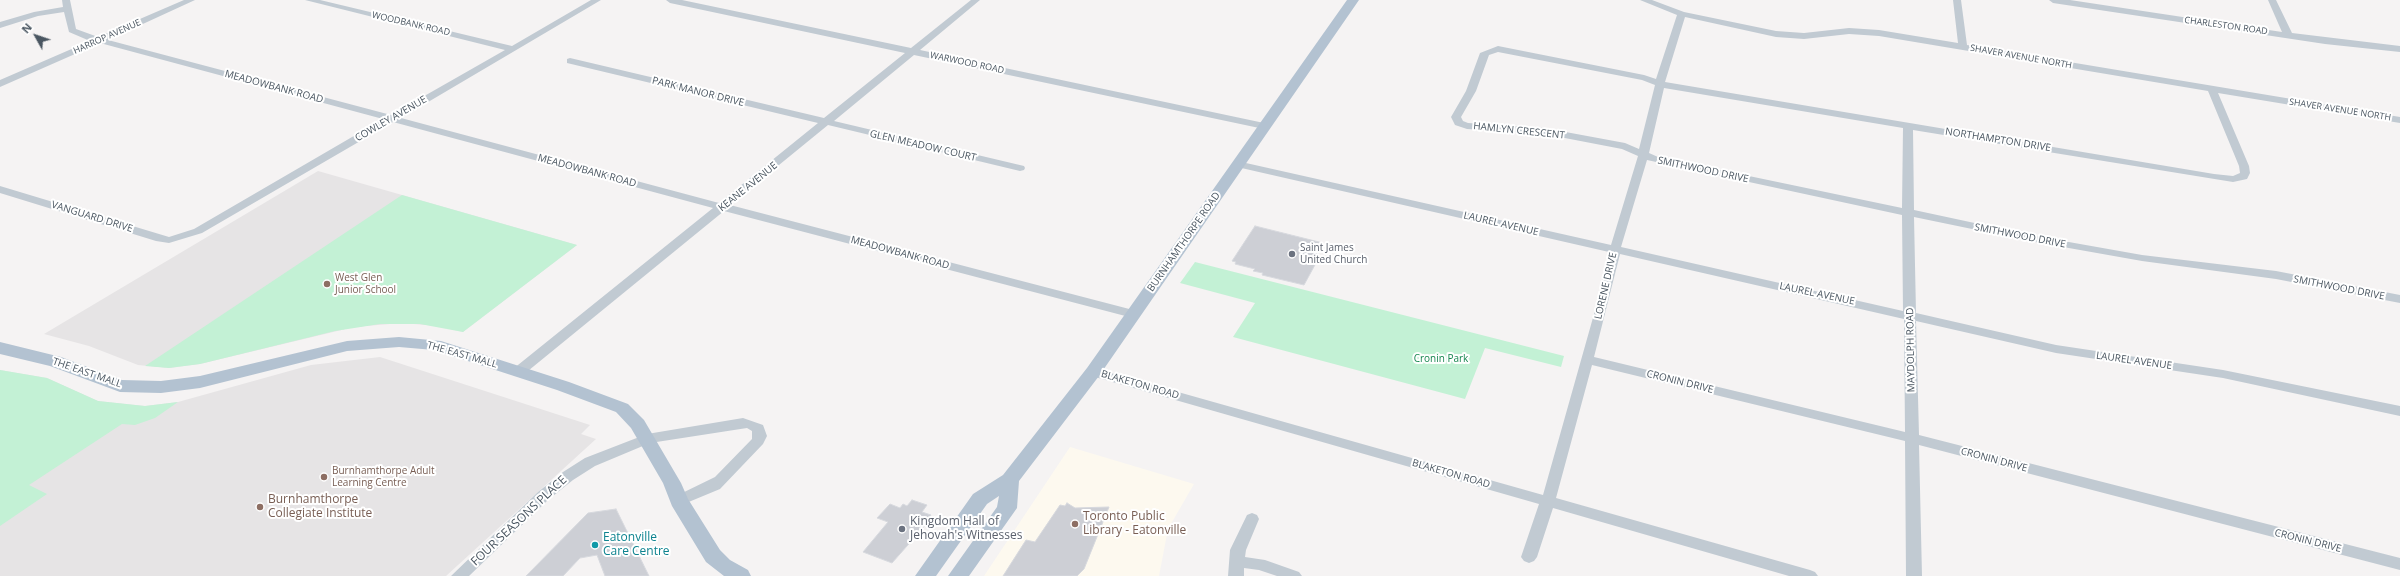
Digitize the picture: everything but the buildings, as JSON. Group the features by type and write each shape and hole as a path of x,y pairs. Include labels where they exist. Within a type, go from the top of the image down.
{"main road":[{"name":"BURNHAMTHORPE ROAD","path":"925,576 980,499 1010,480 1092,372 1353,0"},
{"name":"THE EAST MALL","path":"0,348 55,361 120,386 161,388 200,382 334,348 399,342 435,345 564,386 622,408 638,424 672,483 679,501 714,556 728,570 741,576"},
{"path":"958,576 1007,508 1010,480"}],"street":[{"name":"HARROP AVENUE","path":"0,84 191,0"},
{"name":"WOODBANK ROAD","path":"309,0 514,49"},
{"name":"COWLEY AVENUE","path":"184,236 218,220 391,118 514,49 597,0"},
{"name":"WARWOOD ROAD","path":"670,0 1264,126"},
{"name":"KEANE AVENUE","path":"518,372 976,0"},
{"name":"SHAVER AVENUE NORTH","path":"1644,0 1682,14 1782,34 1804,36 1866,32 2400,120"},
{"path":"1957,0 1963,47"},
{"name":"CHARLESTON ROAD","path":"2053,0 2288,35 2400,49"},
{"path":"2272,0 2288,35"},
{"name":"MEADOWBANK ROAD","path":"68,4 72,30 100,40 723,207 1133,314"},
{"path":"0,25 68,4"},
{"name":"LORENE DRIVE","path":"1528,557 1548,501 1588,360 1615,249 1643,155 1660,84 1682,14"},
{"name":"HAMLYN CRESCENT","path":"1643,155 1625,146 1557,133 1464,125 1459,123 1456,117 1471,91 1482,58 1486,52 1491,49 1498,49 1644,78 1660,84"},
{"name":"PARK MANOR DRIVE","path":"570,61 825,123"},
{"name":"NORTHAMPTON DRIVE","path":"1660,84 2214,177 2233,179 2243,177 2245,173 2244,166 2212,89"},
{"name":"GLEN MEADOW COURT","path":"825,123 1020,168"},
{"name":"MAYDOLPH ROAD","path":"1908,125 1914,576"},
{"name":"SMITHWOOD DRIVE","path":"1643,155 1670,163 1908,214 2116,254 2271,274 2400,299"},
{"name":"LAUREL AVENUE","path":"1237,164 2056,348 2223,374 2400,411"},
{"name":"VANGUARD DRIVE","path":"0,189 160,239 170,240 184,236"},
{"name":"CRONIN DRIVE","path":"1588,360 1913,439 2400,564"},
{"name":"BLAKETON ROAD","path":"1092,372 1810,576"},
{"name":"FOUR SEASONS PLACE","path":"459,576 568,476 590,462 647,439 736,423 750,424 760,430 759,438 754,446 715,486 679,501"},
{"path":"1252,519 1241,539 1238,569 1260,564 1294,576"}],"shaded area":[{"name":"West Glen Junior School","path":"318,171 577,245 463,332 438,326 402,323 354,327 200,364 169,368 138,365 89,346 44,334"},
{"name":"Burnhamthorpe Collegiate Institute","path":"380,357 590,425 581,434 596,439 446,576 0,576 0,370 47,378 98,401 145,406 178,402 311,365"},
{"path":"1070,447 1194,484 1168,529 1159,576 984,576"}],"green space":[{"path":"402,195 577,245 463,332 420,324 380,324 335,331 200,364 169,368 145,366"},
{"name":"Cronin Park","path":"1195,262 1564,356 1561,367 1485,348 1465,399 1233,337 1255,303 1180,283"},
{"path":"0,370 47,378 98,401 145,406 178,402 155,418 135,425 122,424 29,485 47,494 0,526"}],"place":[{"name":"Saint James United Church","path":"1292,254"},
{"name":"West Glen Junior School","path":"327,284"},
{"name":"Burnhamthorpe Adult Learning Centre","path":"324,477"},
{"name":"Burnhamthorpe Collegiate Institute","path":"260,507"},
{"name":"Toronto Public Library - Eatonville","path":"1075,524"},
{"name":"Kingdom Hall of Jehovah's Witnesses","path":"902,529"},
{"name":"Eatonville Care Centre","path":"595,545"}]}
